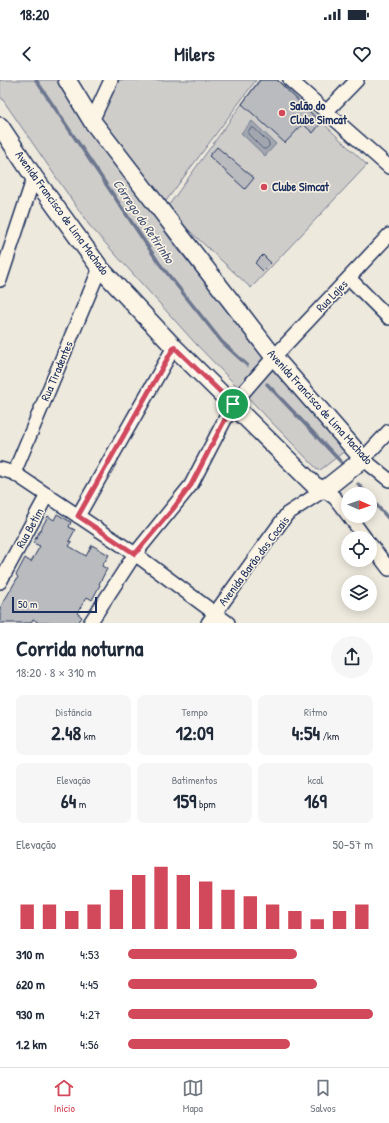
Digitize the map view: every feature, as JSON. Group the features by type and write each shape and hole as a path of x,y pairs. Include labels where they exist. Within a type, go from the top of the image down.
{"main road":[{"name":"Avenida Francisco de Lima Machado","path":"67,80 92,121 274,357 363,459"},
{"name":"Avenida Francisco de Lima Machado","path":"0,126 34,177 100,268 174,347 315,486 324,490"},
{"path":"324,490 363,459"}],"street":[{"path":"92,121 111,80"},
{"path":"290,80 328,111 389,167"},
{"path":"328,111 357,80"},
{"path":"0,280 34,177"},
{"name":"Rua Lajes","path":"90,623 135,554 191,485 233,404 274,357 389,235"},
{"name":"Rua Tiradentes","path":"14,473 100,268"},
{"path":"349,278 389,318"},
{"path":"78,516 174,347"},
{"path":"363,459 389,431"},
{"name":"Avenida Francisco de Lima Machado","path":"363,459 389,480"},
{"path":"0,469 14,473 135,554 211,618 228,623"},
{"name":"Avenida Francisco de Lima Machado","path":"324,490 335,498 341,506"},
{"name":"Avenida Barão dos Cocais","path":"211,618 287,514 324,490"},
{"name":"Rua Betim","path":"0,582 48,495"},
{"name":"Avenida Francisco de Lima Machado","path":"353,523 360,531"},
{"path":"377,553 389,569"}],"shaded area":[{"path":"0,80 61,80 175,246 346,450 319,471 196,344 89,225 0,96"},
{"path":"117,80 256,80 163,205 97,121"},
{"name":"Clube Simcat","path":"259,80 278,80 367,165 251,288 166,209"}],"water":[{"path":"252,121 276,144 265,156 241,133"}],"building":[{"name":"Salão do Clube Simcat","path":"260,80 277,80 321,123 313,133 303,124 285,143 242,104"},
{"path":"217,147 254,178 245,189 209,156"},
{"path":"263,255 271,263 263,271 255,263"},
{"path":"57,514 71,522 69,527 75,530 69,541 72,542 69,546 86,556 92,545 109,555 102,566 107,569 99,584 100,585 92,600 87,597 77,613 82,617 78,623 39,623 33,619 31,623 0,623 0,608 18,577 16,575 25,558 31,562 40,546 33,543 48,516 54,520"}],"waterway":[{"name":"Córrego do Retirinho","path":"36,80 159,263 222,342 247,365"},
{"path":"267,384 342,463"},
{"path":"358,484 361,487"},
{"path":"377,506 389,519"}],"place":[{"name":"Salão do Clube Simcat","path":"282,113"},
{"name":"Clube Simcat","path":"264,187"}],"route":[{"path":"174,347 233,404 191,485 135,554 78,516 174,347"}]}
